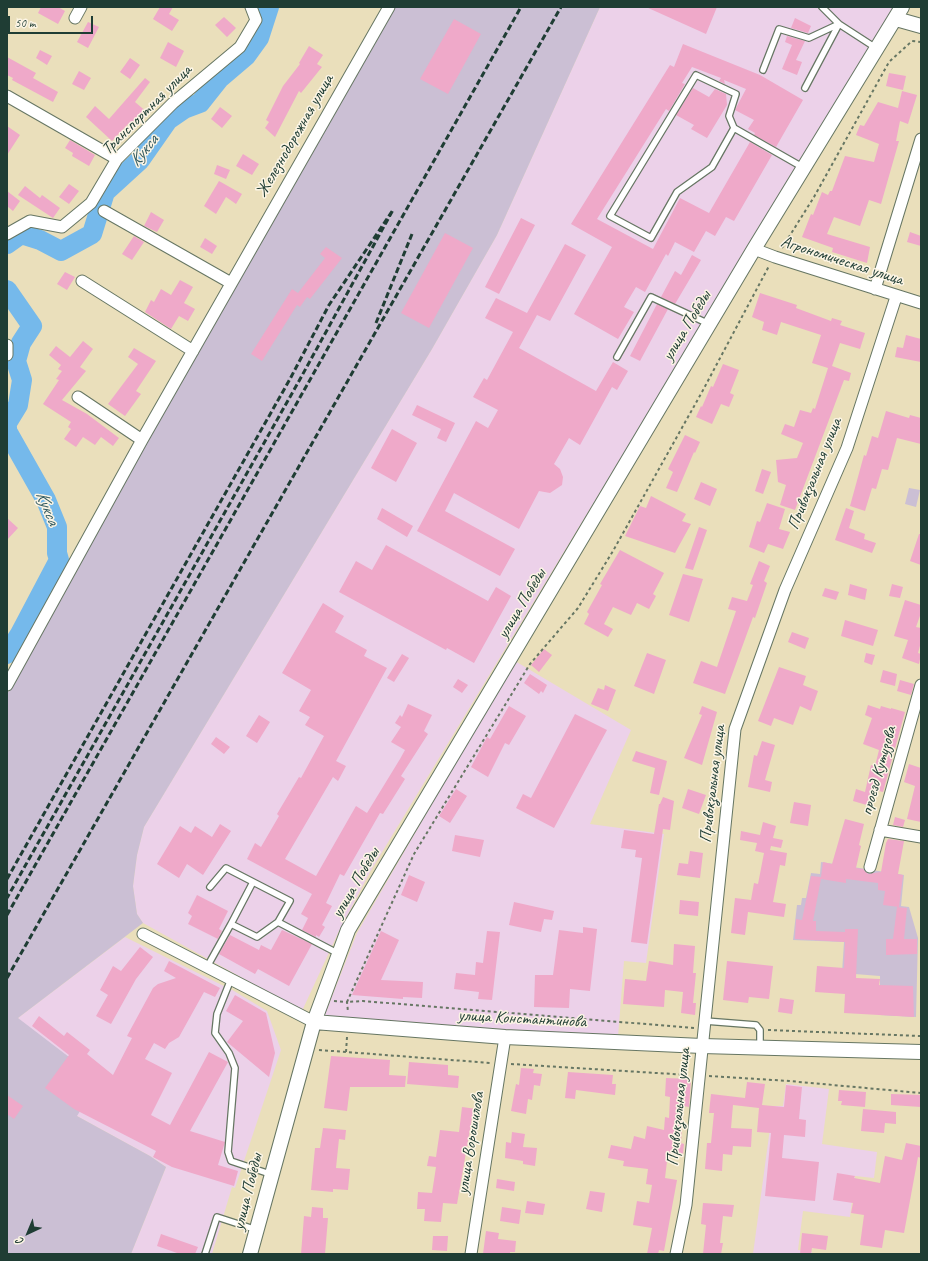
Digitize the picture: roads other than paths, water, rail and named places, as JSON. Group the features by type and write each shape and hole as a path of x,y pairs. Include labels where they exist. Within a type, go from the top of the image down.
{"street":[{"path":"75,18 81,7"},
{"name":"Транспортная улица","path":"7,234 30,221 62,227 91,203 117,159 173,103 240,47 256,20 251,7"},
{"name":"Железнодорожная улица","path":"7,685 10,671 389,7"},
{"path":"899,13 921,26"},
{"name":"улица Победы","path":"250,1254 270,1174 314,1022 348,930 754,249 899,13"},
{"path":"7,96 117,159"},
{"path":"875,289 921,139"},
{"path":"104,211 231,283"},
{"name":"Агрономическая улица","path":"754,249 775,258 896,297 921,303"},
{"path":"82,281 193,351"},
{"name":"Привокзальная улица","path":"676,1254 686,1205 735,729 785,590 847,448 896,297"},
{"path":"7,344 7,355"},
{"path":"78,397 142,440"},
{"name":"проезд Кутузова","path":"870,867 921,685"},
{"path":"880,830 921,837"},
{"name":"улица Константинова","path":"143,934 314,1022 505,1037 702,1046 921,1052"},
{"name":"улица Ворошилова","path":"471,1254 505,1037"}],"lane":[{"path":"822,7 840,24 877,48"},
{"path":"763,70 779,29 809,38 840,24"},
{"path":"805,88 840,24"},
{"path":"734,128 712,167 677,192 651,238 610,216 696,75 736,94 729,116 734,128 804,168"},
{"path":"617,357 651,297 709,324"},
{"path":"210,887 226,868 290,901 278,922 257,938 231,924"},
{"path":"207,967 253,882"},
{"path":"278,922 339,954"},
{"path":"231,979 217,1014 215,1034 229,1053 235,1068 228,1152 231,1161 270,1174"},
{"path":"704,1025 756,1025 760,1030 760,1048"},
{"path":"205,1254 217,1217 257,1230"}],"waterway":[{"name":"Кукса","path":"7,244 21,234 40,240 61,251 92,234 105,192 140,160 168,120 184,109 200,103 219,79 246,56 259,38 269,7"},
{"name":"Кукса","path":"7,290 32,326 21,343 16,361 22,380 18,405 7,423"},
{"name":"Кукса","path":"7,427 7,431 46,500 57,527 57,553 59,560 20,634 7,654"}],"railway":[{"path":"7,915 521,7"},
{"path":"7,978 561,7"},
{"path":"7,879 290,379 329,305 393,210 299,381 7,898"},
{"path":"376,323 412,234"}]}
